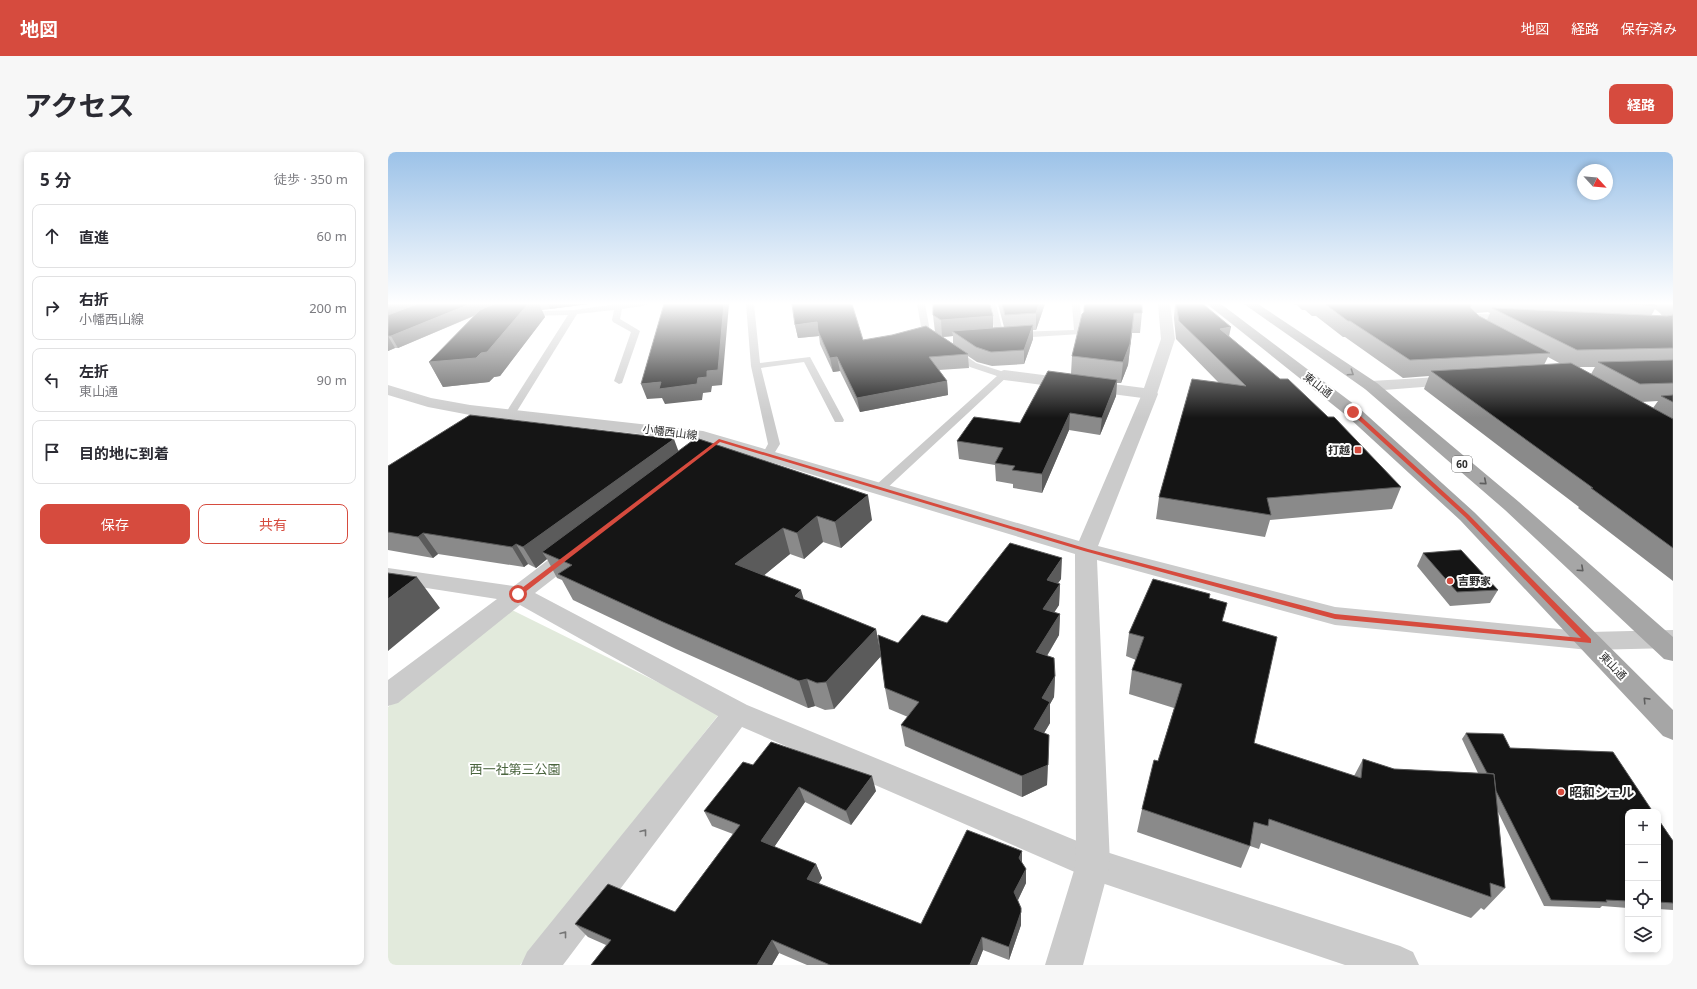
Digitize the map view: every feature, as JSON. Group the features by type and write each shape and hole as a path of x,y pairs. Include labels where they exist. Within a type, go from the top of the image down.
{"main road":[{"name":"東山通","path":"1262,342 1353,412 1467,516 1673,728"},
{"name":"60","path":"1306,342 1371,386 1512,506 1669,644"}],"street":[{"path":"1064,965 1093,864 1086,550 1150,394 1167,342"},
{"path":"1004,375 1150,394"},
{"path":"1371,386 1472,380"},
{"name":"小幡西山線","path":"388,390 428,402 470,410 703,436 1086,550 1335,616 1589,641 1669,644"},
{"path":"700,455 719,440"},
{"path":"388,695 593,537"},
{"path":"388,574 518,594 737,713 1093,864 1400,965"},
{"path":"540,965 737,713"}],"lane":[{"path":"510,414 555,342"},
{"path":"619,381 632,342"},
{"path":"754,342 756,366 774,444 768,455"},
{"path":"880,488 1004,375 973,365 945,342"},
{"path":"756,366 807,359 839,420"}],"green space":[{"name":"西一社第三公園","path":"512,610 720,713 520,965 388,965 388,707"}],"building":[{"path":"449,342 496,342 487,352 481,353 476,358 429,362"},
{"path":"653,342 721,342 718,370 707,371 707,377 698,378 697,384 659,389 661,382 641,384"},
{"path":"823,342 950,342 968,354 929,357 947,381 857,398 837,357 830,358"},
{"path":"968,342 1027,342 1024,350 991,352 976,347"},
{"path":"1075,342 1130,342 1123,362 1072,356"},
{"path":"1201,342 1236,342 1280,379 1288,379 1328,417 1334,417 1401,487 1267,498 1271,515 1159,497 1192,379 1246,386"},
{"path":"1382,342 1529,342 1550,353 1410,360"},
{"path":"1561,342 1673,342 1673,348 1577,350"},
{"path":"1673,360 1673,383 1640,384 1598,362"},
{"path":"1571,363 1673,419 1673,548 1591,488 1593,488 1431,371"},
{"path":"1048,371 1117,380 1102,418 1070,413 1042,474 1012,470 1015,466 995,463 1003,448 957,441 974,417 1020,423"},
{"path":"1673,395 1673,402 1661,396"},
{"path":"470,415 674,439 523,547 516,544 512,547 423,533 418,537 388,532 388,466"},
{"path":"696,438 868,495 835,522 817,516 797,533 783,528 735,564 801,590 795,596 876,629 826,682 817,683 807,679 799,681 663,622 558,574 572,565 542,552"},
{"path":"1010,543 1062,558 1047,580 1060,584 1043,609 1060,614 1036,652 1054,658 1055,676 1042,698 1050,702 1034,729 1049,735 1048,765 1022,776 901,725 919,702 885,688 878,635 898,643 922,615 947,623"},
{"path":"1461,550 1498,590 1457,592 1423,553"},
{"path":"388,573 417,577 388,599"},
{"path":"1153,579 1210,594 1209,598 1227,603 1222,621 1277,637 1254,743 1361,778 1363,759 1394,769 1494,774 1505,888 1490,883 1491,897 1269,819 1268,826 1254,822 1250,846 1142,809 1154,760 1158,761 1182,684 1132,670 1144,637 1129,633"},
{"path":"1466,733 1503,734 1510,748 1613,752 1651,809 1625,809 1625,901 1606,900 1607,902 1551,900 1496,791 1494,774 1487,773"},
{"path":"771,742 872,776 846,811 799,787 761,841 816,864 807,879 921,924 967,830 1022,851 1019,858 1026,869 1014,892 1021,908 1021,912 1009,947 982,937 970,965 830,965 772,940 757,965 591,965 611,940 575,924 608,884 675,912 740,825 704,811 743,762 753,765"},
{"path":"1661,823 1673,841 1673,903 1661,902"}],"place":[{"name":"打越","path":"1358,450"},
{"name":"吉野家","path":"1450,581"},
{"name":"昭和シェル","path":"1561,792"}],"route":[{"path":"518,594 719,440 1086,550 1335,616 1589,641 1467,516 1353,412"}]}
